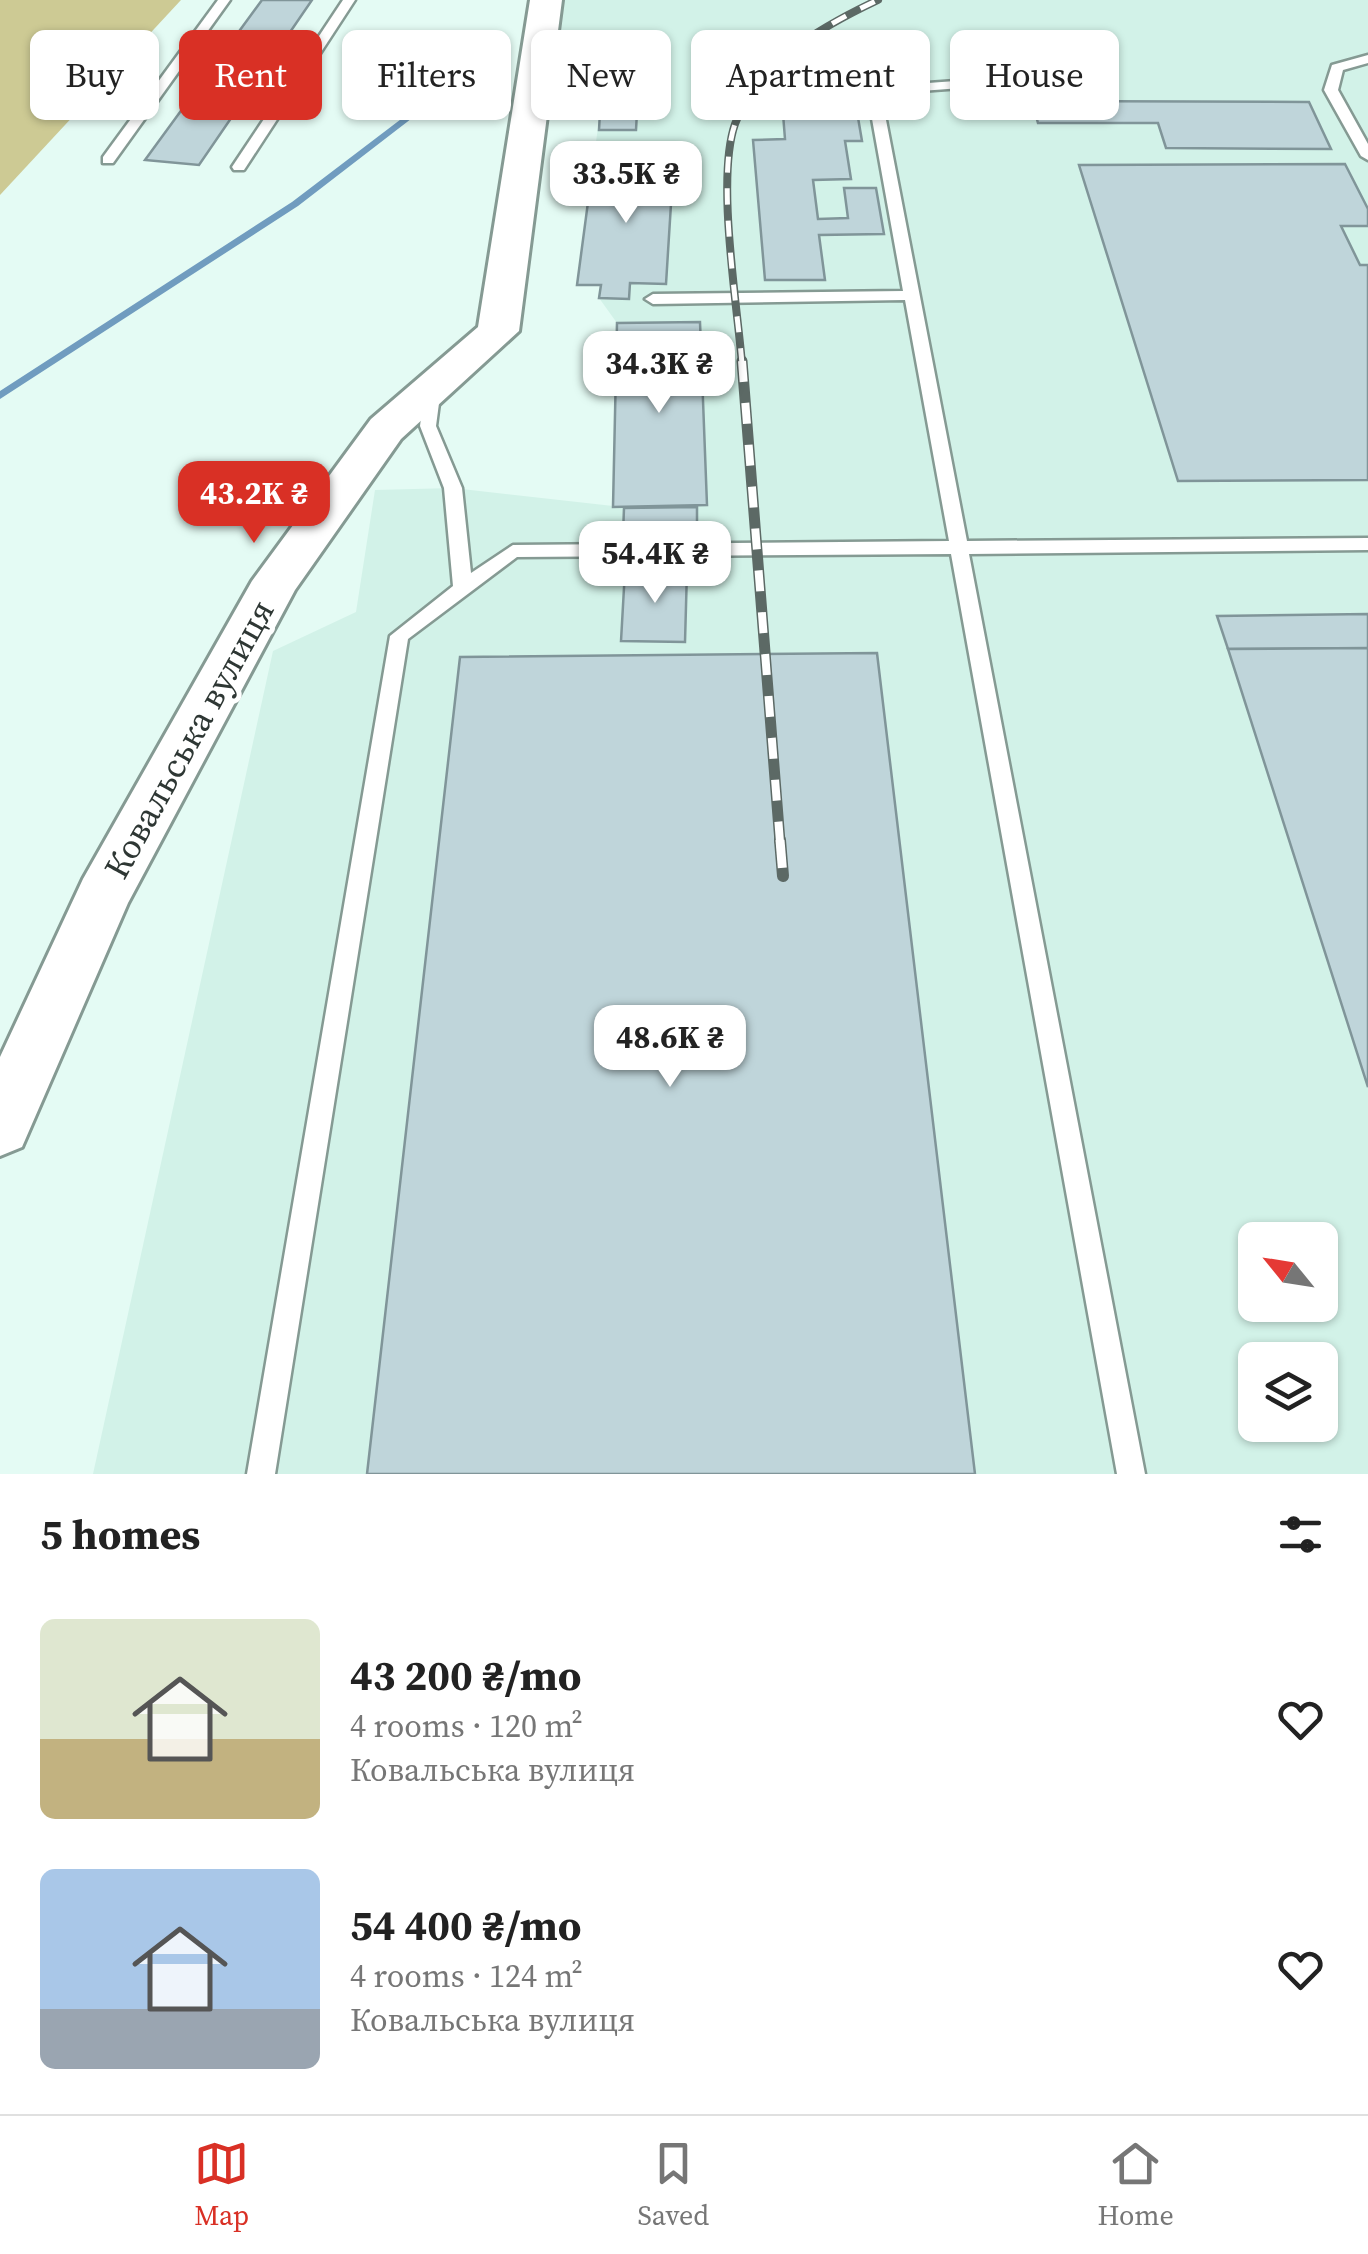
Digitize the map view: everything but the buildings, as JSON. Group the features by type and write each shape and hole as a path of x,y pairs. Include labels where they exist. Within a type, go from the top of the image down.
{"street":[{"name":"Ковальська вулиця","path":"0,1126 103,896 276,581 386,429 498,331 546,0"}],"lane":[{"path":"108,160 224,0"},
{"path":"239,167 349,0"},
{"path":"1368,58 1337,68 1332,90 1368,156"},
{"path":"950,85 874,91 1131,1474"},
{"path":"653,299 912,295"},
{"path":"433,388 428,426 453,488 463,589"},
{"path":"261,1474 398,636 513,551 1368,544"}],"shaded area":[{"path":"0,0 181,0 153,30 30,30 30,120 70,120 0,195"},
{"path":"560,0 1368,0 1368,1474 93,1474 273,651 356,612 375,490 453,488 613,506 617,323 599,298 600,285 577,285 599,120 671,120 671,30 558,30"}],"waterway":[{"path":"0,396 295,204 405,120"}],"railway":[{"path":"742,364 727,176 735,124 745,102 775,65 814,35 878,0"},
{"path":"742,361 780,842"},
{"path":"780,840 783,876"}]}
